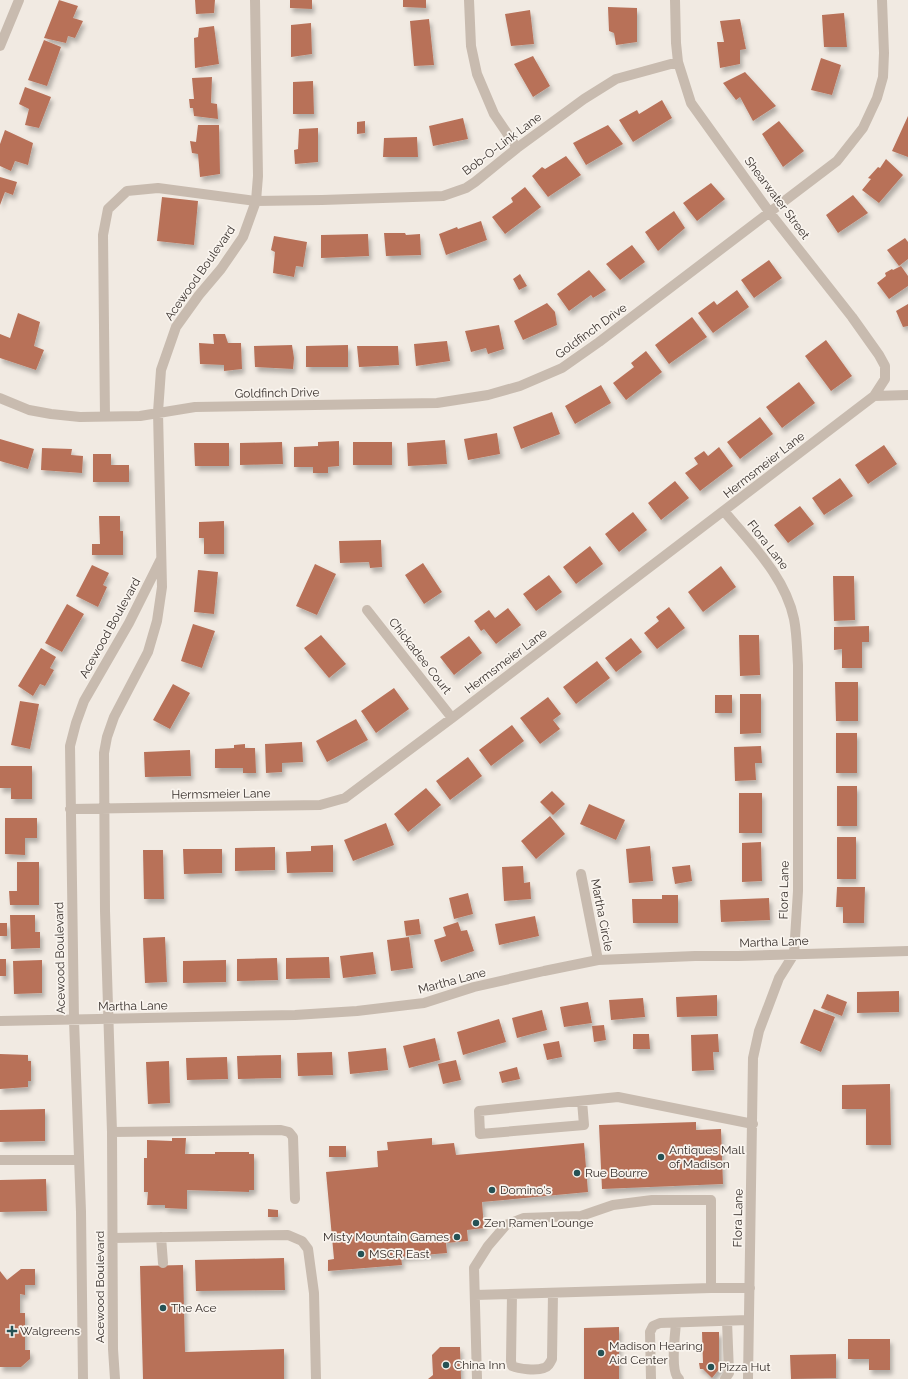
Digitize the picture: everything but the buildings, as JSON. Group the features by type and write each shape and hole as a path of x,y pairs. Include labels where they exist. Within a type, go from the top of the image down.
{"street":[{"path":"0,46 19,0"},
{"name":"Acewood Boulevard","path":"115,1379 112,1132 105,911 104,776 107,737 114,717 148,652 157,621 162,587 158,412 161,370 176,327 221,269 243,237 256,200 258,176 255,0"},
{"path":"469,0 471,46 477,74 494,114 517,148"},
{"name":"Shearwater Street","path":"675,0 678,62 691,103 770,213 834,293 879,355 885,366 885,379 874,396"},
{"name":"Goldfinch Drive","path":"0,398 29,410 80,417 140,416 195,407 437,403 472,399 520,386 562,368 599,342 837,161 863,128 877,98 883,77 884,53 882,0"},
{"name":"Bob-O-Link Lane","path":"105,416 103,235 108,209 127,191 158,188 256,200 322,200 443,196 466,188 517,148 584,99 616,79 678,62"},
{"path":"874,396 908,395"},
{"name":"Hermsmeier Lane","path":"70,808 320,805 345,798 724,512 874,396"},
{"name":"Flora Lane","path":"724,512 771,568 779,582 794,619 798,665 798,883 794,954 779,978 759,1031 753,1058 748,1379"},
{"name":"Acewood Boulevard","path":"83,1379 79,1160 74,1020 70,746 84,701 129,623 161,559"},
{"name":"Chickadee Court","path":"367,610 452,718"},
{"name":"Martha Circle","path":"581,874 598,960"},
{"name":"Martha Lane","path":"0,1021 109,1020 295,1015 364,1011 424,1003 474,987 544,970 598,960 908,951"},
{"path":"582,1101 584,1125 480,1134 479,1111 618,1097 753,1124"},
{"path":"112,1132 281,1130 288,1132 293,1137 295,1199"},
{"path":"0,1160 79,1160"},
{"path":"477,1379 474,1268 488,1246 506,1225 524,1218 581,1216 613,1205 652,1200 711,1200 711,1288"},
{"path":"113,1238 288,1235 302,1240 308,1249 314,1293 316,1379"},
{"path":"161,1237 163,1262"},
{"path":"475,1295 750,1288"},
{"path":"512,1294 512,1366 518,1368 543,1369 549,1365 552,1359 553,1293"},
{"path":"651,1379 650,1332 653,1326 660,1323 748,1320"},
{"path":"725,1379 729,1373 727,1321"},
{"path":"676,1323 674,1366 676,1377 679,1379"}],"place":[{"name":"Antiques Mall of Madison","path":"661,1157"},
{"name":"Rue Bourre","path":"577,1173"},
{"name":"Domino's","path":"492,1190"},
{"name":"Zen Ramen Lounge","path":"476,1223"},
{"name":"Misty Mountain Games","path":"457,1237"},
{"name":"MSCR East","path":"361,1254"},
{"name":"The Ace","path":"163,1308"},
{"name":"Walgreens","path":"12,1331"},
{"name":"Madison Hearing Aid Center","path":"601,1353"},
{"name":"China Inn","path":"446,1365"},
{"name":"Pizza Hut","path":"711,1367"}]}
